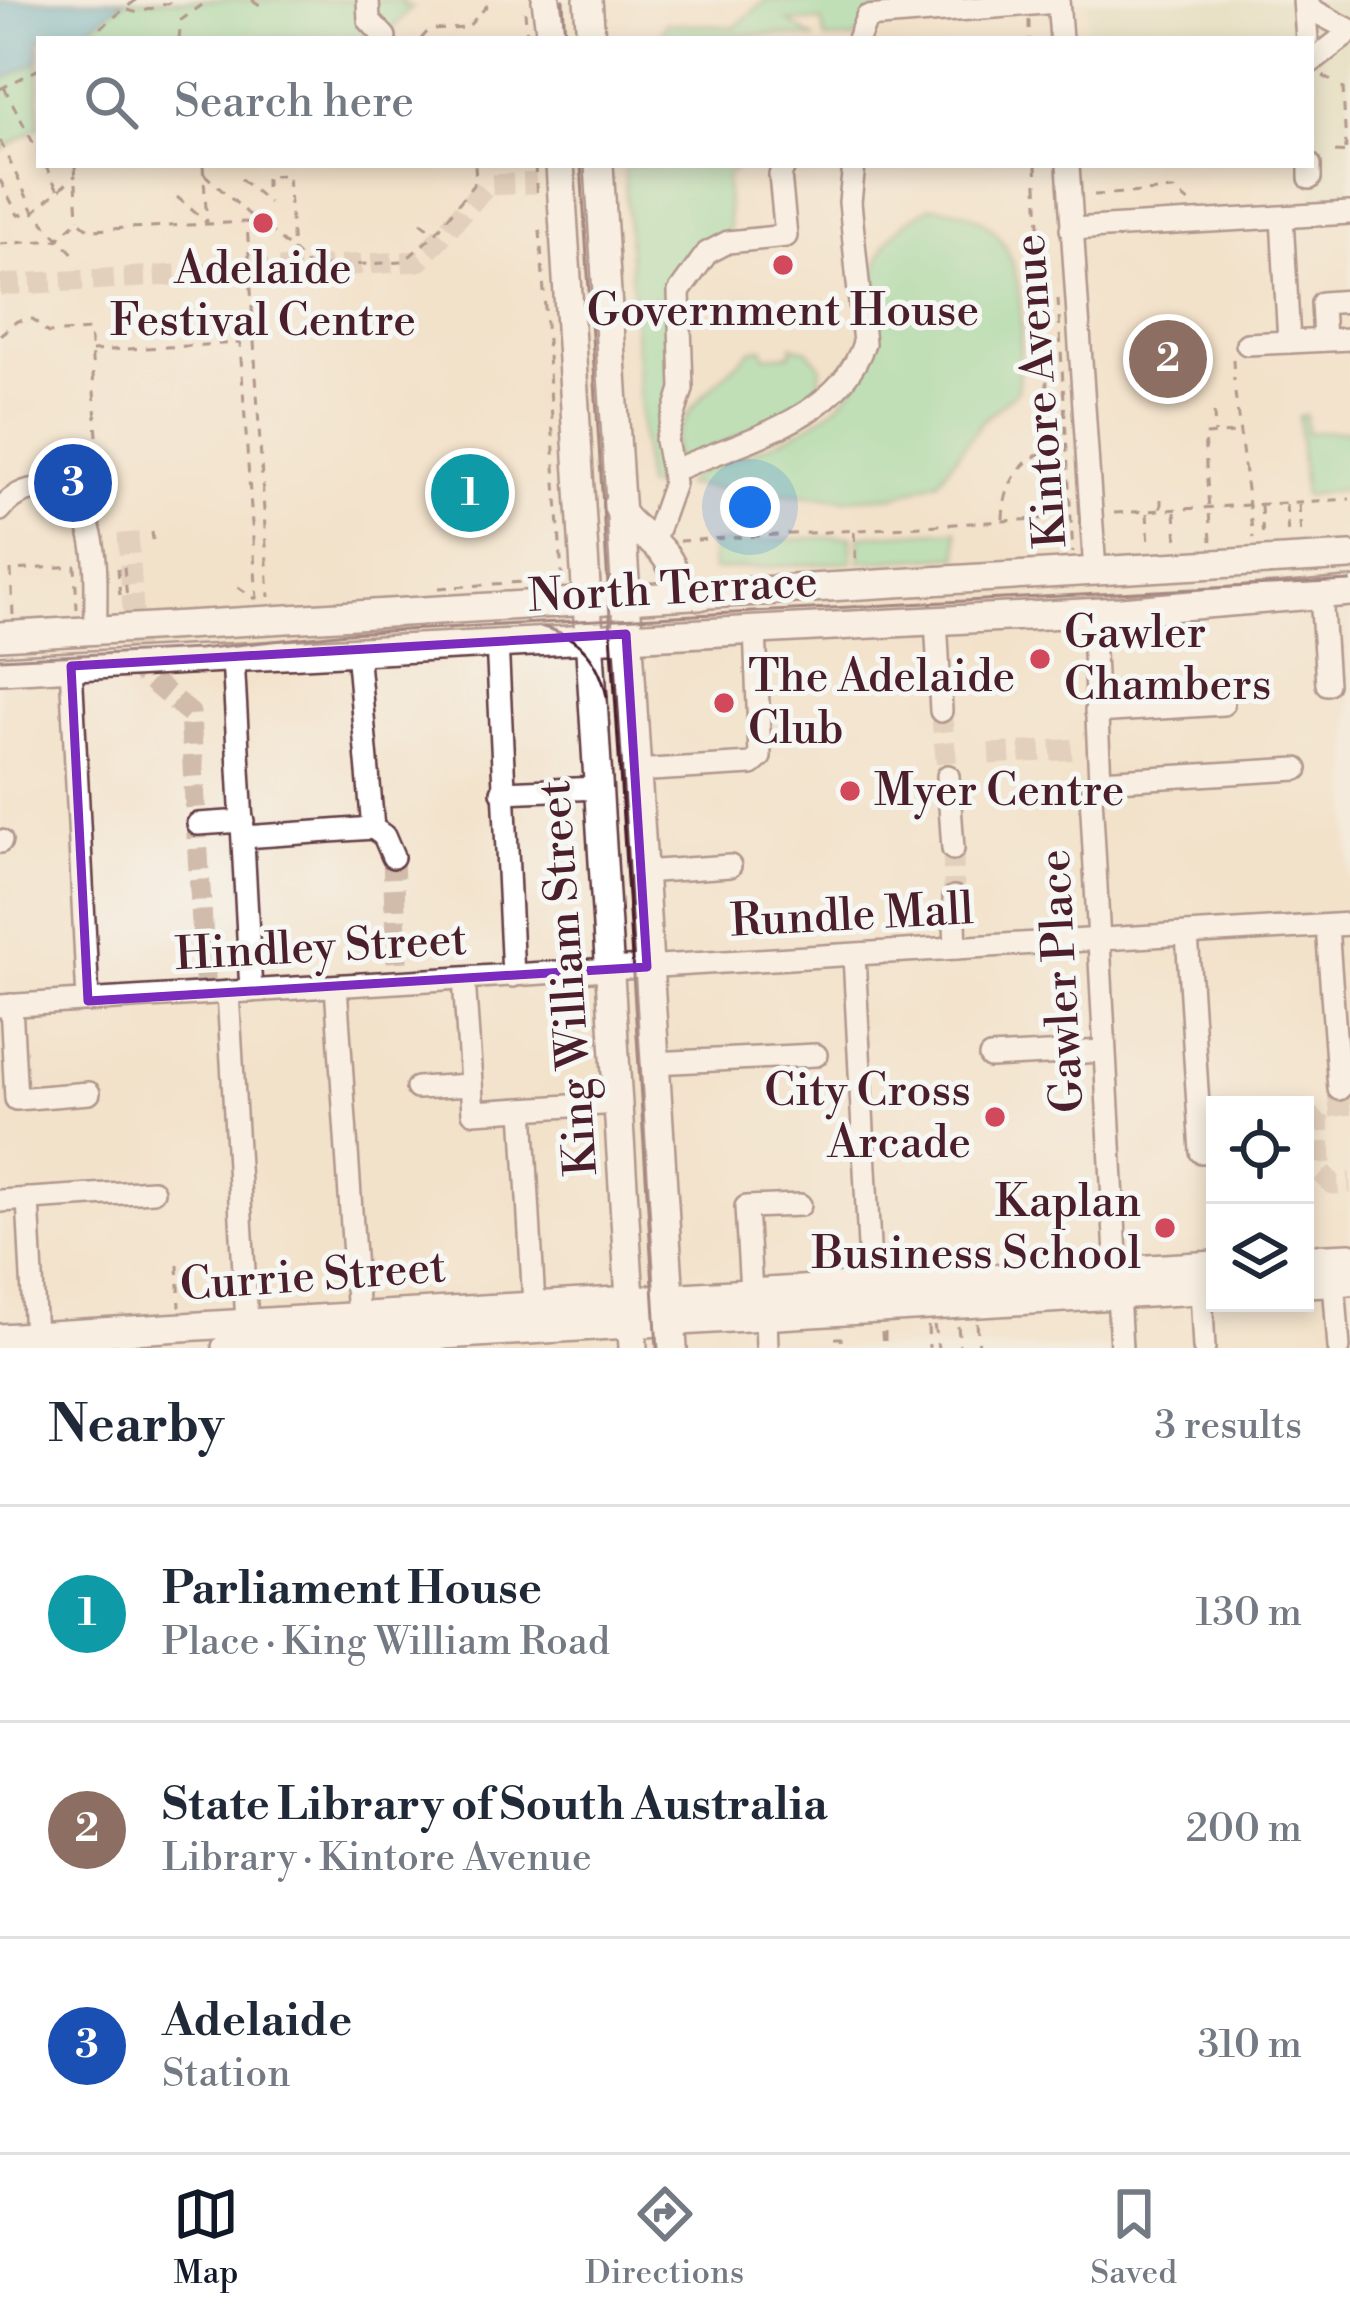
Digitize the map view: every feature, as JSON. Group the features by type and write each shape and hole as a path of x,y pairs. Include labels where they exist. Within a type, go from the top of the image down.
{"main road":[{"path":"547,0 551,36"},
{"path":"588,0 591,36"},
{"name":"King William Street","path":"559,168 550,207 589,602 632,1324"},
{"name":"King William Street","path":"599,168 671,1322"},
{"path":"550,207 602,210"},
{"path":"617,505 625,520 662,542 686,591 700,596"},
{"name":"North Terrace","path":"6,627 589,602 1084,566 1350,556"},
{"name":"Kintore Avenue","path":"1084,566 1092,611"},
{"name":"North Terrace","path":"0,670 1092,611 1350,592"},
{"path":"1314,1258 1350,1256"},
{"path":"759,1304 1118,1282 1206,1266"},
{"path":"632,1324 671,1322 871,1285 1118,1282 1206,1289"},
{"name":"Currie Street","path":"243,1341 358,1316 534,1305 632,1324"},
{"name":"Currie Street","path":"0,1338 243,1341 632,1324"}],"street":[{"path":"1305,0 1312,10 1350,31 1314,60"},
{"path":"1305,0 1307,36"},
{"path":"859,36 867,17 1058,1 1060,36"},
{"path":"367,5 375,36"},
{"path":"662,542 674,483 666,440 682,389 679,292 707,253 728,242 786,236 780,175 784,168"},
{"path":"674,470 814,409 849,376 864,343 850,202 854,168"},
{"name":"Kintore Avenue","path":"1068,168 1084,566"},
{"path":"1071,229 1350,213"},
{"path":"1282,218 1289,342"},
{"path":"1324,340 1322,303 1350,302"},
{"path":"1246,344 1350,339"},
{"path":"0,510 26,490 37,489 64,495 84,514 91,530 86,621"},
{"path":"1321,594 1327,684"},
{"name":"Gawler Place","path":"1092,611 1096,712 1089,749 1100,781 1091,796 1121,1348"},
{"path":"935,619 940,711"},
{"path":"634,771 752,764 761,752 755,628"},
{"path":"497,641 513,976"},
{"path":"357,650 373,828"},
{"path":"233,657 243,829 243,1341"},
{"path":"70,666 88,1001"},
{"path":"1096,712 1223,704"},
{"path":"1100,781 1297,769"},
{"path":"948,776 953,849"},
{"path":"502,793 599,788"},
{"path":"198,824 243,829 373,828 384,836 393,857"},
{"path":"640,872 730,866"},
{"path":"954,897 956,948"},
{"path":"1338,925 1339,1089"},
{"name":"Rundle Mall","path":"646,968 1338,925"},
{"path":"1187,934 1201,1152"},
{"path":"854,955 871,1285"},
{"name":"Hindley Street","path":"6,1006 336,986 398,972 464,979 646,968"},
{"path":"464,979 473,1112 619,1103"},
{"path":"336,986 358,1316"},
{"path":"6,1006 16,1099 89,1093"},
{"path":"990,1058 1104,1051"},
{"path":"652,1063 816,1055"},
{"path":"417,1088 471,1085"},
{"path":"523,1108 534,1305"},
{"path":"0,1201 153,1191"},
{"path":"28,1199 35,1336"},
{"path":"767,1348 746,1207 800,1205"},
{"path":"1339,1348 1342,1281"},
{"path":"1204,1348 1206,1312"}],"path":[{"path":"90,36 136,0"},
{"path":"126,8 138,13 178,0"},
{"path":"178,36 181,20 208,0"},
{"path":"252,0 260,5 268,2"},
{"path":"468,36 467,28 491,0"},
{"path":"524,0 527,36"},
{"path":"424,36 429,30 467,28"},
{"path":"36,71 2,88 36,149"},
{"path":"1335,152 1348,152 1343,87"},
{"path":"0,141 34,212 78,259"},
{"path":"46,168 58,191"},
{"path":"75,168 78,220 90,230 247,222 269,599"},
{"path":"203,168 207,224"},
{"path":"204,174 310,267 403,262 435,234 476,181 475,168"},
{"path":"536,168 550,207"},
{"path":"1036,168 1050,449"},
{"path":"0,180 13,212 34,212 76,175"},
{"path":"266,187 266,176 288,175 293,251"},
{"path":"241,179 269,202"},
{"path":"1094,195 1174,190 1204,214"},
{"path":"177,197 207,224"},
{"path":"252,216 264,227"},
{"path":"0,244 57,240 78,220"},
{"path":"421,222 435,234"},
{"path":"539,230 562,579"},
{"path":"1057,283 1069,517 1084,566"},
{"path":"0,335 17,321 33,319 49,333 90,330 102,516"},
{"path":"92,351 240,343 257,600 238,587"},
{"path":"1225,368 1234,367"},
{"path":"1235,393 1238,433 1247,464 1253,546"},
{"path":"1214,413 1216,434"},
{"path":"1211,549 1204,435 1238,433"},
{"path":"1003,521 1012,478 1026,460 1064,447"},
{"path":"1160,499 1161,511"},
{"path":"1114,513 1350,499"},
{"path":"1299,502 1302,543"},
{"path":"1286,503 1288,544"},
{"path":"1261,505 1264,546"},
{"path":"1175,510 1178,551"},
{"path":"1147,512 1150,553"},
{"path":"662,542 1069,517"},
{"path":"854,530 856,571"},
{"path":"152,532 153,540"},
{"path":"6,627 11,570 75,566 86,621"},
{"path":"121,567 124,609"},
{"path":"178,1265 181,1309"},
{"path":"976,1315 979,1348"},
{"path":"954,1316 960,1348"},
{"path":"929,1348 930,1318 938,1348"},
{"path":"883,1329 884,1348"},
{"path":"835,1338 842,1338 842,1348"}],"highlighted area":[{"path":"626,634 647,967 88,1001 71,666"}],"shaded area":[{"path":"1087,0 1350,0 1350,210 1314,212 1314,36 1089,36"}],"green space":[{"path":"125,0 405,0 402,6 412,7 386,36 78,36"},
{"path":"766,0 872,2 883,15 858,36 824,36 822,21 788,21 810,36 660,36 666,23 735,27"},
{"path":"36,63 36,129 0,151 0,81"},
{"path":"624,168 737,168 726,176 730,243 678,290 669,479 658,488 645,486"},
{"path":"930,207 964,212 988,226 1005,246 1015,271 1021,330 1017,391 982,421 938,481 896,496 843,499 684,485 695,474 805,428 842,400 869,357 877,266 885,246 902,226"},
{"path":"792,346 808,350 821,366 818,399 690,459 674,457 682,425 713,385 751,350 763,348 765,356 791,354"},
{"path":"1306,415 1307,433 1350,430 1350,488 1304,496 1299,416"},
{"path":"957,530 959,556 860,562 859,536"},
{"path":"851,536 852,562 713,570 712,544"}],"water":[{"path":"0,0 125,0 78,36 36,36 36,63 0,81"}],"tunnel":[{"path":"0,285 419,261 487,185 536,183"},
{"path":"128,533 137,669 190,713 206,994"},
{"path":"941,711 948,776"},
{"path":"989,754 1081,749"},
{"path":"953,849 954,897"},
{"path":"393,857 397,962"},
{"path":"1350,1104 1327,1107 1318,1117 1322,1173 1332,1184 1350,1183"}],"tram line":[{"path":"563,0 565,36"},
{"path":"581,168 657,1348"},
{"path":"0,659 199,649 347,633 1350,581"},
{"path":"543,627 568,637 586,652 607,697"}],"place":[{"name":"Adelaide Festival Centre","path":"263,223"},
{"name":"Government House","path":"783,265"},
{"name":"State Library of South Australia","path":"1168,359"},
{"name":"Adelaide","path":"73,483"},
{"name":"Parliament House","path":"470,493"},
{"name":"Gawler Chambers","path":"1040,659"},
{"name":"The Adelaide Club","path":"724,703"},
{"name":"Myer Centre","path":"850,791"},
{"name":"City Cross Arcade","path":"995,1117"},
{"name":"Kaplan Business School","path":"1165,1228"}]}
